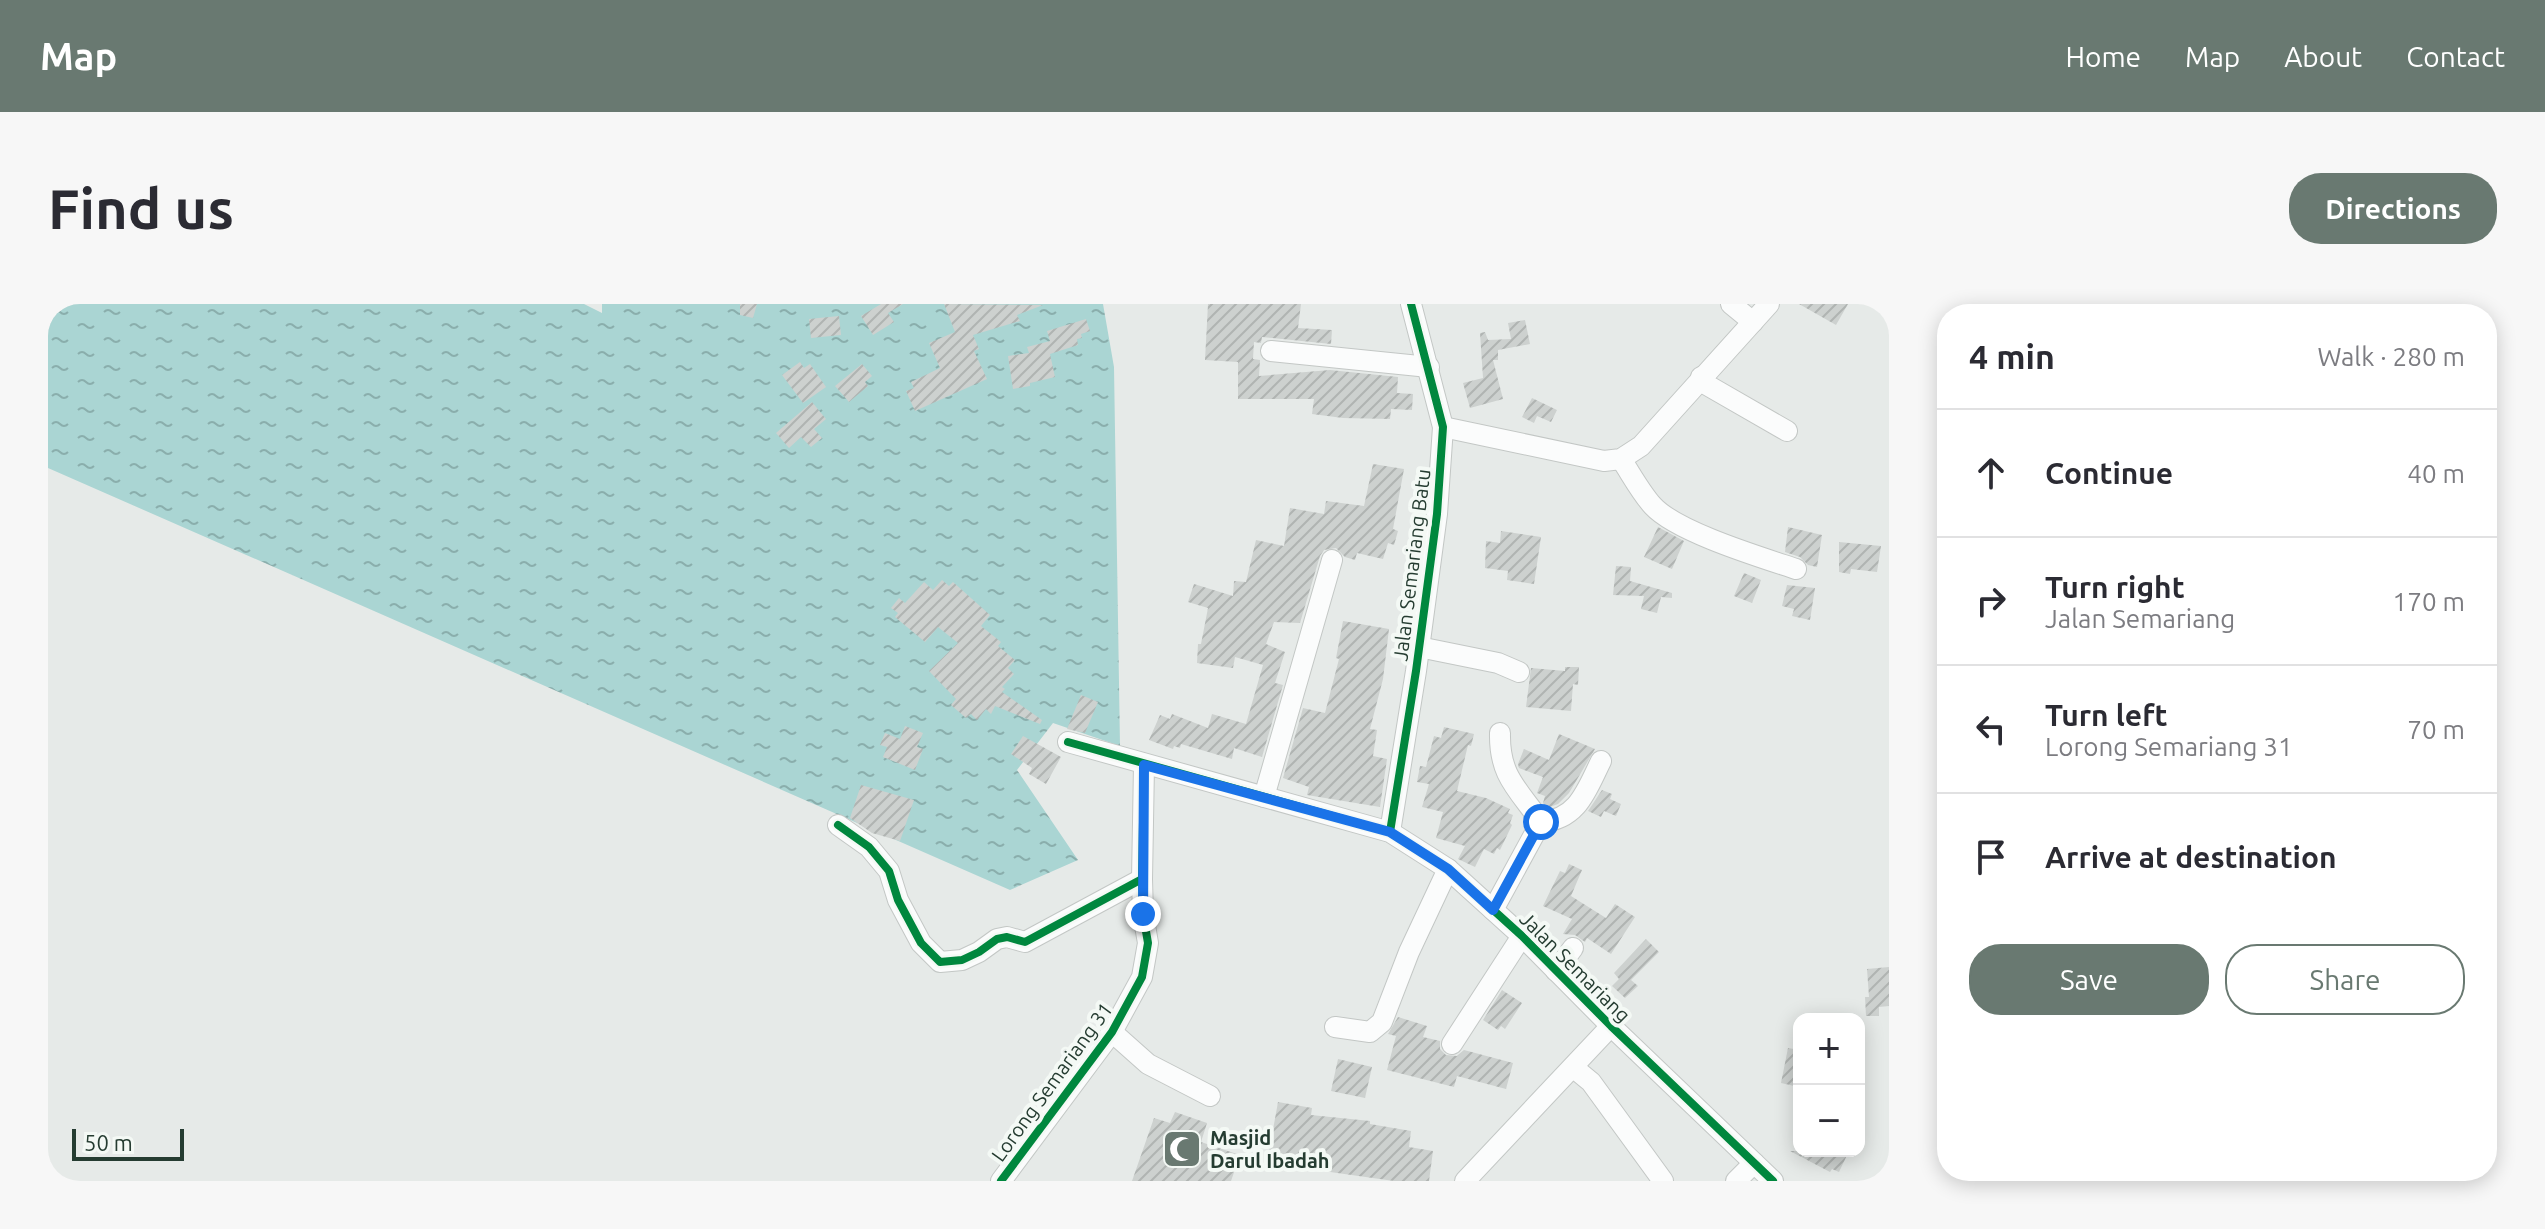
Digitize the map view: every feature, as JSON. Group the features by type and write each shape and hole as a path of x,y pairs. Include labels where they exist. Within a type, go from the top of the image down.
{"street":[{"name":"Jalan Semariang Batu","path":"1390,832 1437,514 1443,427 1413,304"},
{"path":"1731,304 1753,322"},
{"path":"1443,427 1604,461 1621,459 1641,446 1769,304"},
{"path":"1271,351 1429,367"},
{"path":"1701,377 1707,385 1787,431"},
{"path":"1621,459 1650,503 1674,522 1796,569"},
{"path":"1264,797 1332,560"},
{"path":"1419,647 1498,663 1519,672"},
{"path":"1500,733 1499,756 1507,776 1541,822"},
{"name":"Jalan Semariang","path":"1068,742 1390,832 1448,869 1522,936 1773,1181"},
{"path":"1541,822 1549,822 1579,806 1601,761"},
{"name":"Lorong Semariang 31","path":"1001,1181 1112,1032 1142,977 1148,943 1142,879 1144,765"},
{"path":"1493,910 1541,822"},
{"path":"838,825 869,847 889,871 898,900 921,943 940,962 962,960 997,939 1007,937 1025,942 1142,879"},
{"path":"1335,1027 1370,1032 1382,1022 1409,952 1448,869"},
{"path":"1452,1044 1522,936"},
{"path":"1556,971 1573,948"},
{"path":"1465,1181 1611,1026"},
{"path":"1112,1032 1148,1064 1210,1096"},
{"path":"1574,1068 1591,1082 1663,1181"},
{"path":"1736,1181 1754,1163"}],"water":[{"path":"48,304 584,304 602,313 602,304 1103,304 1114,367 1120,746 1053,723 1017,770 1078,860 1010,890 48,468"}],"building":[{"path":"740,304 757,304 753,318 740,315"},
{"path":"881,304 903,304 888,313 894,322 873,335 861,316"},
{"path":"944,304 1043,305 1017,315 1020,321 973,335 979,349 974,351 987,379 915,411 906,391 914,388 911,382 940,368 929,343 955,332"},
{"path":"1208,304 1301,304 1298,328 1332,330 1331,344 1262,337 1261,343 1254,342 1253,359 1260,360 1259,376 1330,370 1398,377 1397,393 1413,394 1412,410 1391,409 1390,419 1343,418 1312,414 1314,399 1238,399 1238,362 1205,360"},
{"path":"1799,304 1848,304 1836,325"},
{"path":"839,316 841,335 811,338 809,319"},
{"path":"1086,319 1090,331 1081,334 1082,338 1077,339 1078,345 1050,354 1055,377 1013,389 1008,356 1029,353 1027,347 1050,341 1047,331"},
{"path":"1525,320 1530,344 1498,350 1498,360 1493,360 1503,399 1470,408 1463,383 1483,378 1480,333 1485,332 1488,340 1511,339 1508,323"},
{"path":"800,362 804,368 810,364 826,387 803,403 782,375"},
{"path":"862,364 872,376 865,382 868,386 849,402 835,386"},
{"path":"1532,398 1557,410 1551,422 1537,416 1534,423 1522,417"},
{"path":"812,402 826,419 814,429 822,438 811,447 801,437 789,448 776,433"},
{"path":"1373,464 1404,469 1393,529 1398,531 1394,545 1388,543 1383,559 1357,553 1355,560 1345,557 1336,548 1324,550 1300,623 1274,622 1266,644 1285,652 1275,683 1283,685 1262,757 1234,748 1232,759 1181,744 1180,748 1174,746 1173,749 1149,740 1160,715 1170,719 1172,714 1208,728 1212,714 1246,724 1263,665 1235,657 1233,668 1197,663 1198,644 1201,644 1208,608 1188,602 1194,584 1233,596 1234,581 1246,582 1256,540 1284,546 1290,508 1324,514 1326,501 1364,506"},
{"path":"1658,527 1684,541 1672,569 1644,557"},
{"path":"1788,527 1822,535 1817,567 1785,552"},
{"path":"1501,531 1541,537 1534,584 1507,580 1508,571 1485,568 1486,541 1500,543"},
{"path":"1839,542 1881,546 1877,572 1851,569 1850,574 1839,572"},
{"path":"1616,566 1631,567 1630,581 1672,593 1672,598 1661,597 1657,613 1641,609 1644,596 1613,595"},
{"path":"1744,573 1761,580 1752,603 1734,596"},
{"path":"942,580 949,586 953,582 990,615 981,626 1001,642 998,646 1015,660 1008,668 1014,674 1002,687 1005,689 1002,692 1042,720 1040,724 995,706 991,714 986,709 977,720 971,714 966,718 951,705 956,699 929,671 958,643 938,627 925,642 895,617 898,613 891,608 899,598 905,603 924,582 933,590"},
{"path":"1787,585 1815,588 1810,620 1792,616 1794,609 1782,606"},
{"path":"1343,621 1389,629 1383,679 1370,729 1377,730 1373,756 1387,759 1380,807 1307,795 1309,787 1283,778 1303,708 1325,713 1339,659 1336,658"},
{"path":"1565,667 1579,667 1578,685 1573,684 1571,711 1526,707 1531,668 1565,671"},
{"path":"1081,695 1098,702 1085,733 1067,729"},
{"path":"905,726 923,733 917,747 923,749 915,770 883,757 887,747 880,745 885,733 900,739"},
{"path":"1444,727 1474,734 1471,746 1468,745 1457,791 1486,798 1510,809 1508,813 1513,815 1512,825 1500,850 1497,848 1494,854 1484,849 1475,867 1458,859 1465,846 1436,838 1443,812 1422,807 1429,784 1417,782 1420,766 1426,767 1434,736 1441,738"},
{"path":"1559,734 1595,749 1569,793 1558,804 1547,808 1543,803 1545,796 1537,793 1543,777 1519,768 1518,764 1524,749 1549,760"},
{"path":"1023,736 1061,757 1046,784 1029,774 1032,768 1011,754"},
{"path":"861,785 914,800 900,841 872,833 850,818"},
{"path":"1602,790 1612,794 1610,799 1621,804 1616,816 1604,811 1601,817 1588,811"},
{"path":"1569,864 1582,870 1571,896 1606,918 1615,904 1635,917 1611,954 1587,938 1585,942 1575,935 1563,934 1572,919 1543,906 1560,871 1565,873"},
{"path":"1646,939 1659,952 1631,980 1638,986 1625,998 1612,986 1619,979 1614,973"},
{"path":"1889,967 1889,1006 1879,1007 1879,1016 1866,1016 1865,997 1869,997 1867,969"},
{"path":"1502,990 1522,1003 1505,1029 1501,1026 1498,1030 1483,1020"},
{"path":"1398,1017 1427,1026 1423,1037 1440,1041 1440,1049 1446,1055 1457,1056 1464,1050 1513,1063 1506,1089 1457,1076 1454,1087 1387,1070 1396,1036 1388,1034"},
{"path":"1788,1048 1793,1049 1793,1086 1781,1083"},
{"path":"1338,1059 1372,1067 1365,1098 1331,1091"},
{"path":"1278,1102 1312,1108 1311,1115 1370,1121 1370,1124 1411,1131 1409,1147 1433,1151 1429,1181 1394,1181 1267,1163"},
{"name":"Masjid Darul Ibadah","path":"1175,1112 1207,1123 1201,1142 1240,1155 1231,1181 1132,1181 1154,1118 1170,1123"},
{"path":"1801,1157 1846,1157 1839,1172 1832,1169 1830,1172"}],"cycle path":[{"path":"1390,832 1437,514 1443,427 1411,304"},
{"path":"1068,742 1390,832 1448,869 1522,936 1773,1181"},
{"path":"1001,1181 1112,1032 1142,977 1148,943 1142,879 1144,765"},
{"path":"838,825 869,847 889,871 898,900 921,943 940,962 962,960 997,939 1007,937 1025,942 1142,879"}],"place":[{"name":"Masjid Darul Ibadah","path":"1182,1149"}],"route":[{"path":"1143,914 1144,765 1390,832 1448,869 1493,910 1541,822"}]}
